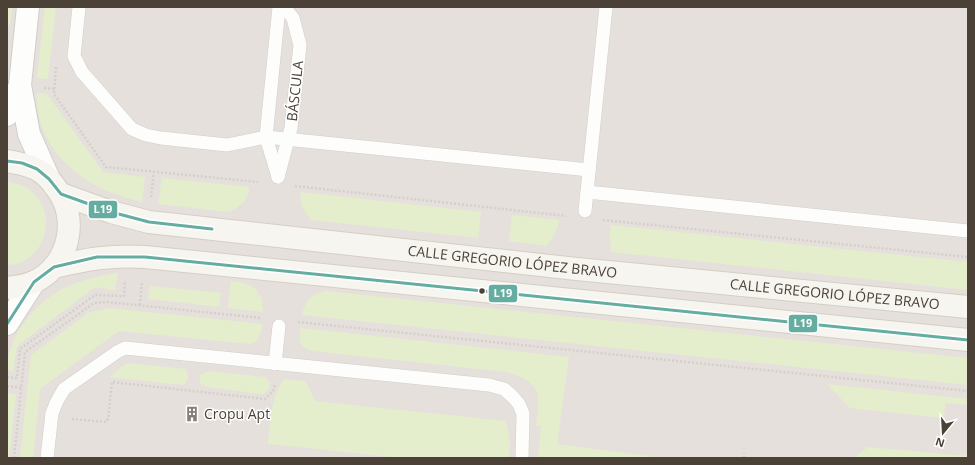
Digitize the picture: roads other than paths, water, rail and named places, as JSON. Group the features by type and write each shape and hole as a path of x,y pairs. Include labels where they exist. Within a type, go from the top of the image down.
{"main road":[{"name":"CALLE GREGORIO LÓPEZ BRAVO","path":"7,161 22,163 36,169 55,186 133,219 149,222 577,269 968,307"},
{"path":"7,288 19,287 34,282 45,275 61,256 69,232 69,219 66,206 55,186"},
{"path":"54,266 97,257 128,256 968,340"}],"street":[{"path":"28,7 20,85 30,134 55,186"},
{"path":"7,115 20,85"},
{"path":"7,324 34,282"}],"lane":[{"path":"79,7 74,56 82,72 132,129 146,135 160,138 227,145 290,134 589,170"},
{"path":"266,138 279,7"},
{"name":"BÁSCULA","path":"266,138 278,177 290,134 300,44 293,18 284,7"},
{"path":"585,211 606,7"},
{"path":"587,192 968,232"},
{"path":"275,364 280,326"},
{"path":"47,458 52,413 64,389 125,348 488,385 504,389 519,404 523,414 522,458"}],"place":[{"name":"Cropu Apt","path":"192,414"}]}
